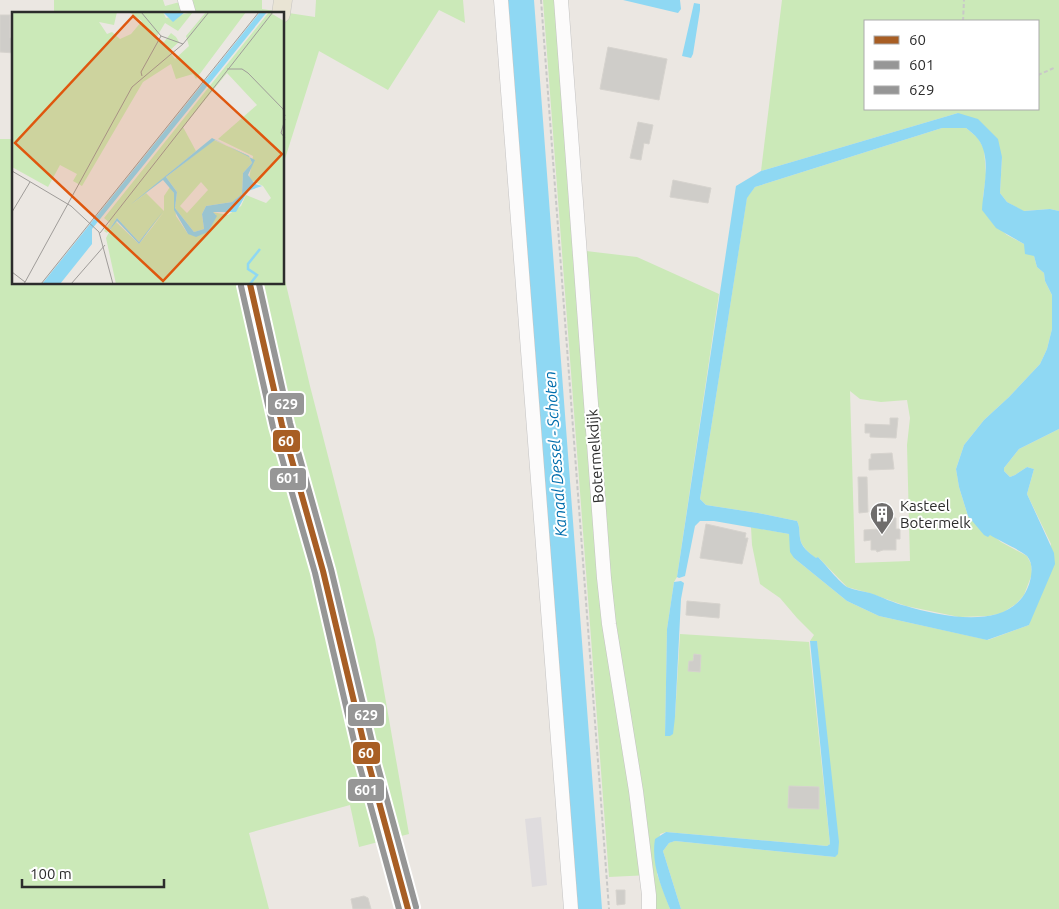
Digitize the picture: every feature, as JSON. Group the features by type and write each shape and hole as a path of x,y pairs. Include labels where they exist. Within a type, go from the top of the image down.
{"main road":[{"path":"250,285 282,425 323,571 369,765 408,909"}],"street":[{"path":"501,0 571,909"},
{"name":"Botermelkdijk","path":"561,0 608,624 636,791 649,895 649,909"}],"path":[{"path":"541,0 609,909"},
{"path":"964,0 964,20"},
{"path":"1039,75 1054,68"}],"shaded area":[{"path":"541,817 547,885 532,887 525,819"}],"green space":[{"path":"54,0 163,0 165,6 187,0 262,0 262,9 282,12 54,12"},
{"path":"316,0 463,0 465,23 439,10 388,90 319,51 285,159 285,12 315,17"},
{"path":"543,0 568,0 586,251 637,257 719,294 677,577 674,582 667,629 665,736 675,717 680,634 809,642 830,844 827,846 666,832 660,834 657,874 670,909 653,909 650,875 609,877"},
{"path":"782,0 1059,0 1059,211 1050,209 1023,211 1007,202 1000,193 1002,157 958,113 761,171"},
{"path":"942,128 966,128 978,138 984,149 986,175 983,197 990,220 1007,235 1024,244 1034,256 1037,267 1044,273 1045,281 1052,295 1052,329 1047,349 1040,364 984,420 964,445 956,469 959,487 968,516 1001,542 1027,556 1031,564 1032,574 1024,595 1016,604 1002,613 988,616 959,617 906,606 847,587 818,557 816,559 804,547 797,521 706,505 700,499 747,197 755,187","holes":["850,391 860,399 881,402 907,400 910,418 907,445 910,561 855,563"]},
{"path":"0,139 12,139 12,285 285,285 285,280 375,639 409,834 359,847 350,805 249,833 269,909 0,909"},
{"path":"1059,429 1059,909 681,909 663,851 669,843 675,841 835,857 817,641 810,641 814,635 780,598 760,584 752,545 751,527 789,534 794,558 847,601 879,616 988,640 1029,625 1051,544 1027,494 1034,469 1027,467 1010,477 1004,471 1004,468 1019,449"}],"water":[{"name":"Kanaal Dessel - Schoten","path":"508,0 534,0 602,909 578,909"},
{"path":"623,0 680,0 681,9 678,13"},
{"path":"694,3 700,4 700,10 691,58 682,56"},
{"path":"958,113 978,119 998,139 1002,157 1000,193 1007,202 1024,211 1050,209 1059,211 1059,429 1019,449 1004,468 1004,471 1010,477 1027,467 1034,469 1027,494 1054,553 1055,564 1029,625 987,640 879,616 847,601 794,558 790,552 789,534 714,521 700,521 695,526 685,576 677,577 736,186 761,171","holes":["942,128 966,128 978,139 985,155 986,173 982,210 996,228 1024,244 1025,254 1034,256 1037,267 1044,273 1045,281 1052,295 1052,329 1047,349 1040,364 984,420 964,445 956,469 959,487 968,516 984,535 988,537 990,535 1027,556 1032,571 1030,581 1022,597 1010,608 994,615 977,617 958,617 921,610 847,587 818,557 816,558 804,547 797,521 706,505 700,499 747,198 755,187"]},
{"path":"681,581 684,583 681,599 675,717 673,734 665,736 667,629 674,582"},
{"path":"810,641 817,641 839,842 838,854 835,857 675,841 669,843 663,851 681,909 670,909 663,892 654,857 655,839 666,832 827,846 830,844"}],"building":[{"path":"0,15 10,15 12,53 0,52"},
{"path":"608,47 667,59 659,100 600,89"},
{"path":"638,122 653,125 649,144 644,143 641,160 630,158"},
{"path":"673,180 711,188 708,203 670,197"},
{"path":"890,418 898,418 896,438 870,437 870,433 865,433 865,424 890,425"},
{"path":"892,453 894,469 869,470 871,454"},
{"path":"858,477 867,477 868,512 859,513"},
{"name":"Kasteel Botermelk","path":"896,518 896,529 900,529 900,539 896,539 896,550 877,552 876,550 871,550 871,540 864,541 864,530 878,529 878,519"},
{"path":"706,524 746,533 745,538 748,538 742,564 700,558"},
{"path":"687,601 720,604 719,618 686,615"},
{"path":"694,654 701,655 700,672 688,671 689,661 693,661"},
{"path":"789,786 819,787 819,809 788,808"},
{"path":"616,890 625,890 625,904 617,905"},
{"path":"364,896 368,898 371,909 353,909 351,899"}],"transit line":[{"name":"60","path":"250,285 282,425 323,571 369,765 408,909"},
{"name":"629","path":"259,285 290,423 331,569 377,763 416,907"},
{"name":"601","path":"241,286 273,427 315,573 360,767 399,909"}],"place":[{"name":"Kasteel Botermelk","path":"882,535"}]}
